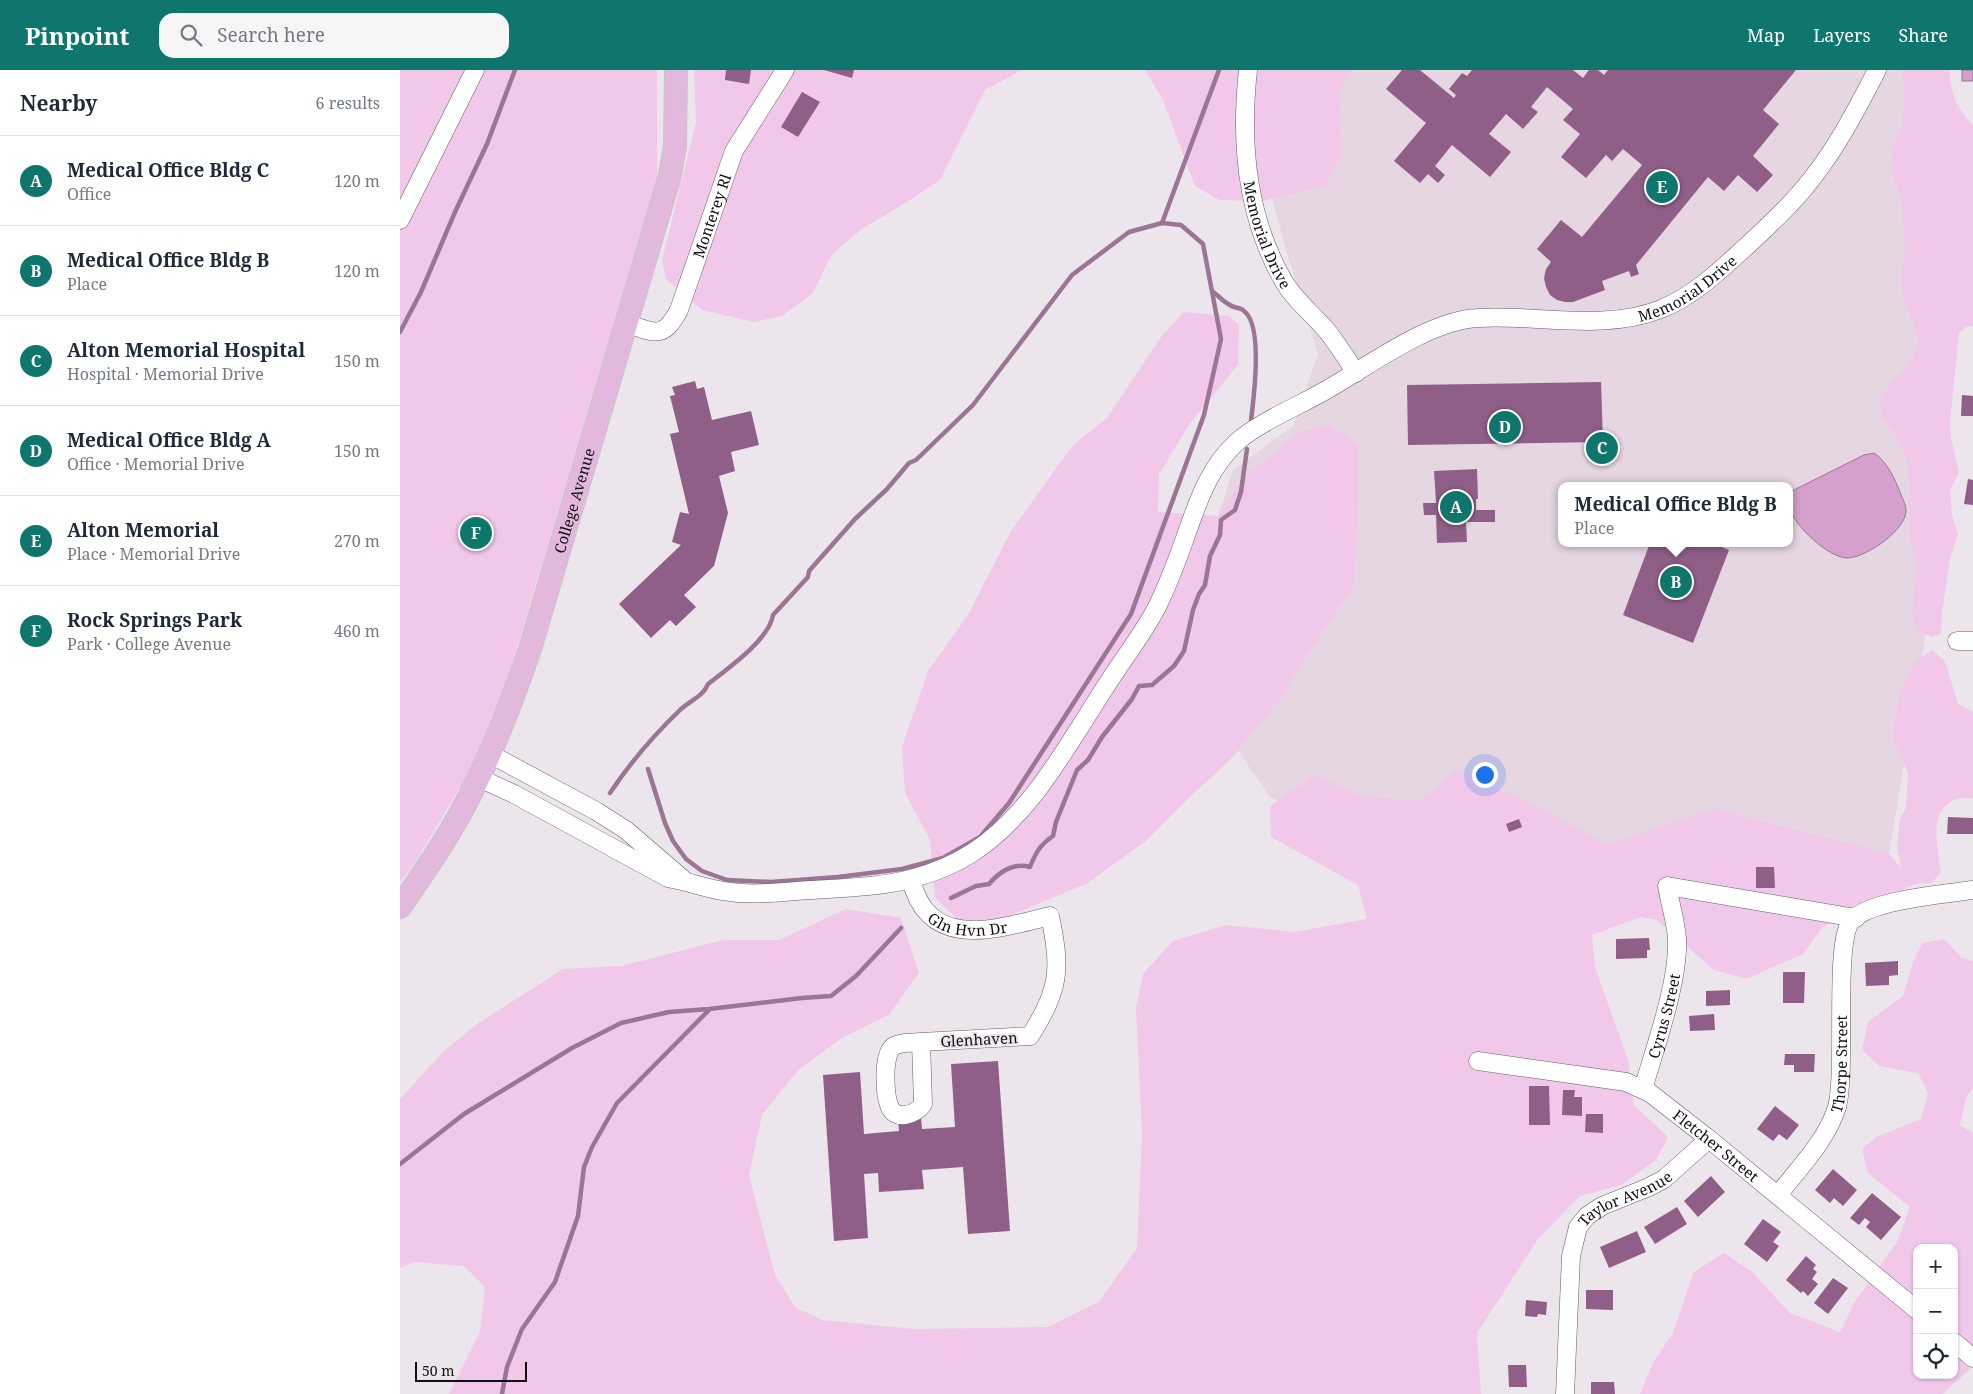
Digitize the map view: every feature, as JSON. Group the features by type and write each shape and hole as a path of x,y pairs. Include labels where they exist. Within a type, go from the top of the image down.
{"main road":[{"name":"College Avenue","path":"400,907 439,849 479,778 510,706 530,649 566,533 673,161 675,147 676,70"}],"street":[{"path":"400,220 475,70"},
{"name":"Monterey Rl","path":"626,323 654,332 660,332 670,326 679,310 734,151 785,70"},
{"name":"Memorial Drive","path":"1248,70 1246,140 1248,180 1255,214 1284,282 1328,333 1356,373"},
{"name":"Memorial Drive","path":"479,778 514,794 648,869 668,878 685,880 721,891 754,894 848,888 911,879 968,855 1000,834 1034,794 1065,750 1157,608 1184,541 1198,499 1217,465 1239,440 1419,336 1451,322 1478,318 1616,319 1658,311 1676,303 1693,293 1715,275 1761,233 1801,192 1848,125 1877,70"},
{"path":"490,754 596,811 626,830 685,880"},
{"name":"Gln Hvn Dr","path":"911,879 922,908 936,921 955,929 1008,926 1050,916"},
{"name":"Cyrus Street","path":"1643,1089 1670,992 1675,962 1677,939 1667,886 1856,918"},
{"path":"1856,918 1870,910 1900,901 1973,890"},
{"name":"Glenhaven","path":"921,1042 1030,1036 1047,1006 1056,980 1057,954 1050,916"},
{"name":"Thorpe Street","path":"1778,1195 1820,1141 1837,1106 1840,1078 1845,932 1852,919 1856,918"},
{"name":"Fletcher Street","path":"1478,1061 1626,1082 1643,1089 1709,1139 1913,1307"},
{"name":"Taylor Avenue","path":"1565,1394 1570,1256 1578,1227 1587,1216 1602,1206 1664,1179 1709,1139"},
{"path":"1958,1345 1973,1358"}],"shaded area":[{"path":"400,70 657,70 657,180 507,681 472,767 418,858 400,883"},
{"path":"694,70 1022,70 985,90 940,180 862,229 832,254 813,293 782,316 754,322 702,310 666,279 662,261 696,122"},
{"path":"1145,70 1351,70 1339,91 1341,155 1326,185 1263,201 1219,200 1195,186 1163,100"},
{"path":"1300,70 1929,70 1938,562 1889,854 1715,808 1672,867 1357,839 1270,797 1173,657 1233,470 1293,426 1318,354 1269,188"},
{"path":"1902,70 1949,70 1955,100 1973,125 1973,326 1966,327 1959,333 1950,422 1951,437 1959,473 1950,490 1952,515 1958,534 1950,559 1942,612 1941,634 1932,637 1918,631 1912,614 1917,562 1910,538 1907,459 1893,432 1882,417 1880,398 1891,383 1910,365 1919,341 1914,324 1903,301 1901,271 1905,251 1901,196 1891,171 1892,148 1902,126 1905,93"},
{"path":"1962,70 1973,70 1973,81 1962,81"},
{"path":"1184,312 1229,316 1239,325 1238,365 1190,423 1159,474 1158,512 1218,516 1243,478 1299,433 1328,424 1358,444 1358,502 1354,585 1301,664 1284,694 1232,758 1147,840 1088,883 999,920 958,920 935,897 930,840 905,793 902,747 928,671 968,615 1011,531 1072,446 1107,418 1161,337"},
{"path":"1874,453 1885,464 1894,478 1902,498 1906,509 1905,517 1894,533 1885,541 1865,553 1848,558 1840,557 1813,540 1798,523 1793,515 1793,490 1864,455"},
{"path":"1932,650 1945,661 1958,704 1973,712 1973,798 1957,799 1941,811 1938,820 1937,842 1941,873 1931,883 1915,884 1823,927 1803,954 1746,979 1714,970 1657,920 1641,917 1592,935 1595,967 1628,1060 1634,1105 1668,1137 1656,1160 1621,1185 1580,1196 1538,1239 1477,1333 1481,1394 449,1394 480,1331 485,1287 464,1266 414,1262 400,1268 400,1099 443,1052 477,1024 563,969 621,966 723,940 779,940 846,909 901,918 919,973 889,1015 842,1038 798,1070 762,1115 749,1175 775,1275 795,1307 822,1320 915,1329 1048,1327 1099,1302 1137,1248 1142,1133 1136,1008 1143,974 1173,941 1226,925 1294,932 1367,919 1358,885 1271,837 1270,806 1315,775 1361,796 1418,801 1457,770 1529,802 1608,845 1715,808 1889,854 1901,868 1897,845 1900,819 1906,808 1908,773 1893,738 1895,717 1901,691 1914,663"},
{"path":"1944,939 1962,958 1973,961 1973,1087 1966,1098 1960,1125 1973,1133 1973,1366 1943,1394 1640,1394 1654,1361 1673,1333 1694,1272 1724,1253 1751,1271 1790,1313 1840,1332 1854,1303 1897,1242 1910,1207 1868,1173 1862,1149 1876,1137 1921,1119 1928,1093 1918,1073 1879,1066 1862,1050 1868,1022 1903,996 1913,962 1922,943"}],"building":[{"path":"726,70 751,70 749,84 725,80"},
{"path":"824,70 854,70 852,78"},
{"path":"1402,70 1420,70 1454,98 1456,95 1449,89 1462,73 1467,76 1472,70 1573,70 1583,78 1589,70 1598,70 1604,75 1608,70 1796,70 1763,110 1779,124 1753,156 1773,175 1757,192 1738,175 1724,191 1708,177 1636,265 1639,274 1631,277 1629,271 1602,281 1605,290 1573,302 1565,302 1557,300 1550,295 1544,278 1546,269 1551,262 1537,249 1561,220 1582,237 1642,165 1623,149 1612,161 1606,155 1586,178 1561,157 1580,134 1563,120 1573,109 1547,87 1531,107 1538,112 1523,129 1506,114 1489,134 1511,152 1490,177 1452,145 1435,166 1445,175 1438,183 1428,174 1420,183 1394,161 1426,123 1386,89"},
{"path":"802,92 820,102 798,137 781,127"},
{"path":"695,381 697,389 704,387 712,420 751,411 759,445 731,452 735,471 719,476 728,513 714,566 684,595 696,607 676,626 670,620 651,638 619,604 681,545 672,542 680,512 689,514 670,434 679,432 670,396 675,395 672,387"},
{"path":"1601,382 1603,442 1408,445 1407,385"},
{"path":"1962,395 1973,396 1973,416 1961,416"},
{"path":"1477,469 1478,499 1476,499 1476,510 1495,510 1495,522 1466,522 1467,542 1437,543 1436,515 1424,515 1423,503 1436,503 1434,471"},
{"path":"1968,479 1973,480 1973,505 1964,504"},
{"path":"1648,547 1722,547 1729,550 1693,643 1623,615"},
{"path":"1948,817 1973,818 1973,834 1947,834"},
{"path":"1519,819 1522,827 1509,832 1506,824"},
{"path":"1756,867 1774,867 1775,888 1756,888"},
{"path":"1649,938 1650,950 1647,950 1647,958 1616,959 1616,939"},
{"path":"1898,961 1898,975 1889,976 1889,985 1866,986 1865,963"},
{"path":"1783,972 1805,972 1804,1003 1783,1003"},
{"path":"1730,990 1730,1005 1706,1006 1706,991"},
{"path":"1714,1014 1715,1030 1690,1031 1689,1016"},
{"path":"1785,1054 1815,1054 1814,1072 1794,1072 1794,1065 1784,1065"},
{"path":"998,1061 1010,1231 968,1234 963,1167 922,1170 924,1189 879,1192 878,1173 864,1174 868,1238 834,1241 823,1075 860,1072 864,1134 899,1131 897,1107 920,1105 922,1129 955,1127 951,1064"},
{"path":"1529,1086 1549,1086 1550,1125 1529,1125"},
{"path":"1563,1090 1575,1090 1574,1097 1582,1097 1582,1116 1562,1115"},
{"path":"1775,1106 1799,1125 1787,1140 1779,1134 1773,1141 1757,1129"},
{"path":"1586,1114 1603,1114 1603,1133 1585,1132"},
{"path":"1833,1169 1857,1190 1843,1206 1834,1198 1830,1203 1815,1190"},
{"path":"1711,1176 1725,1192 1698,1217 1684,1201"},
{"path":"1872,1193 1901,1217 1881,1240 1866,1227 1870,1222 1865,1218 1859,1225 1850,1218"},
{"path":"1677,1207 1687,1224 1655,1244 1644,1227"},
{"path":"1763,1219 1781,1232 1773,1242 1779,1246 1767,1262 1744,1244"},
{"path":"1637,1231 1646,1252 1609,1268 1600,1247"},
{"path":"1806,1256 1816,1265 1813,1269 1817,1272 1812,1279 1818,1284 1808,1296 1803,1291 1801,1293 1786,1280"},
{"path":"1833,1278 1848,1288 1828,1314 1814,1303"},
{"path":"1586,1290 1613,1290 1613,1310 1586,1309"},
{"path":"1526,1300 1547,1302 1546,1315 1538,1314 1537,1317 1525,1316"},
{"path":"1508,1365 1526,1365 1527,1387 1509,1387"},
{"path":"1591,1382 1614,1382 1615,1394 1591,1394"}],"waterway":[{"path":"400,332 421,292 455,212 487,144 515,70"},
{"path":"1162,223 1219,70"},
{"path":"610,793 634,760 670,720 699,696 708,684 756,644 770,625 773,615 808,577 809,571 855,519 887,489 909,463 916,460 973,405 1072,275 1129,232 1162,223 1181,225 1203,244 1221,339 1204,415 1131,614 1009,803 980,837 943,858 902,869 838,877 771,882 727,880 702,871 686,859 673,841 665,823 648,769"},
{"path":"1212,291 1228,304 1243,310 1250,319 1254,331 1256,362 1251,420"},
{"path":"951,898 976,886 989,884 1007,869 1018,866 1030,867 1039,849 1053,836 1056,822 1077,770 1088,760 1102,737 1132,699 1139,686 1152,685 1174,666 1184,651 1193,610 1199,594 1205,585 1210,556 1220,535 1221,520 1235,510 1241,492 1247,449"},
{"path":"400,1164 464,1114 572,1048 621,1023 669,1012 831,996 856,976 901,928"},
{"path":"502,1394 507,1367 522,1329 555,1282 578,1216 584,1167 592,1147 617,1103 709,1010"}],"place":[{"name":"Alton Memorial","path":"1662,187"},
{"name":"Medical Office Bldg A","path":"1505,427"},
{"name":"Alton Memorial Hospital","path":"1602,448"},
{"name":"Medical Office Bldg C","path":"1456,507"},
{"name":"Rock Springs Park","path":"476,533"},
{"name":"Medical Office Bldg B","path":"1676,582"}]}
